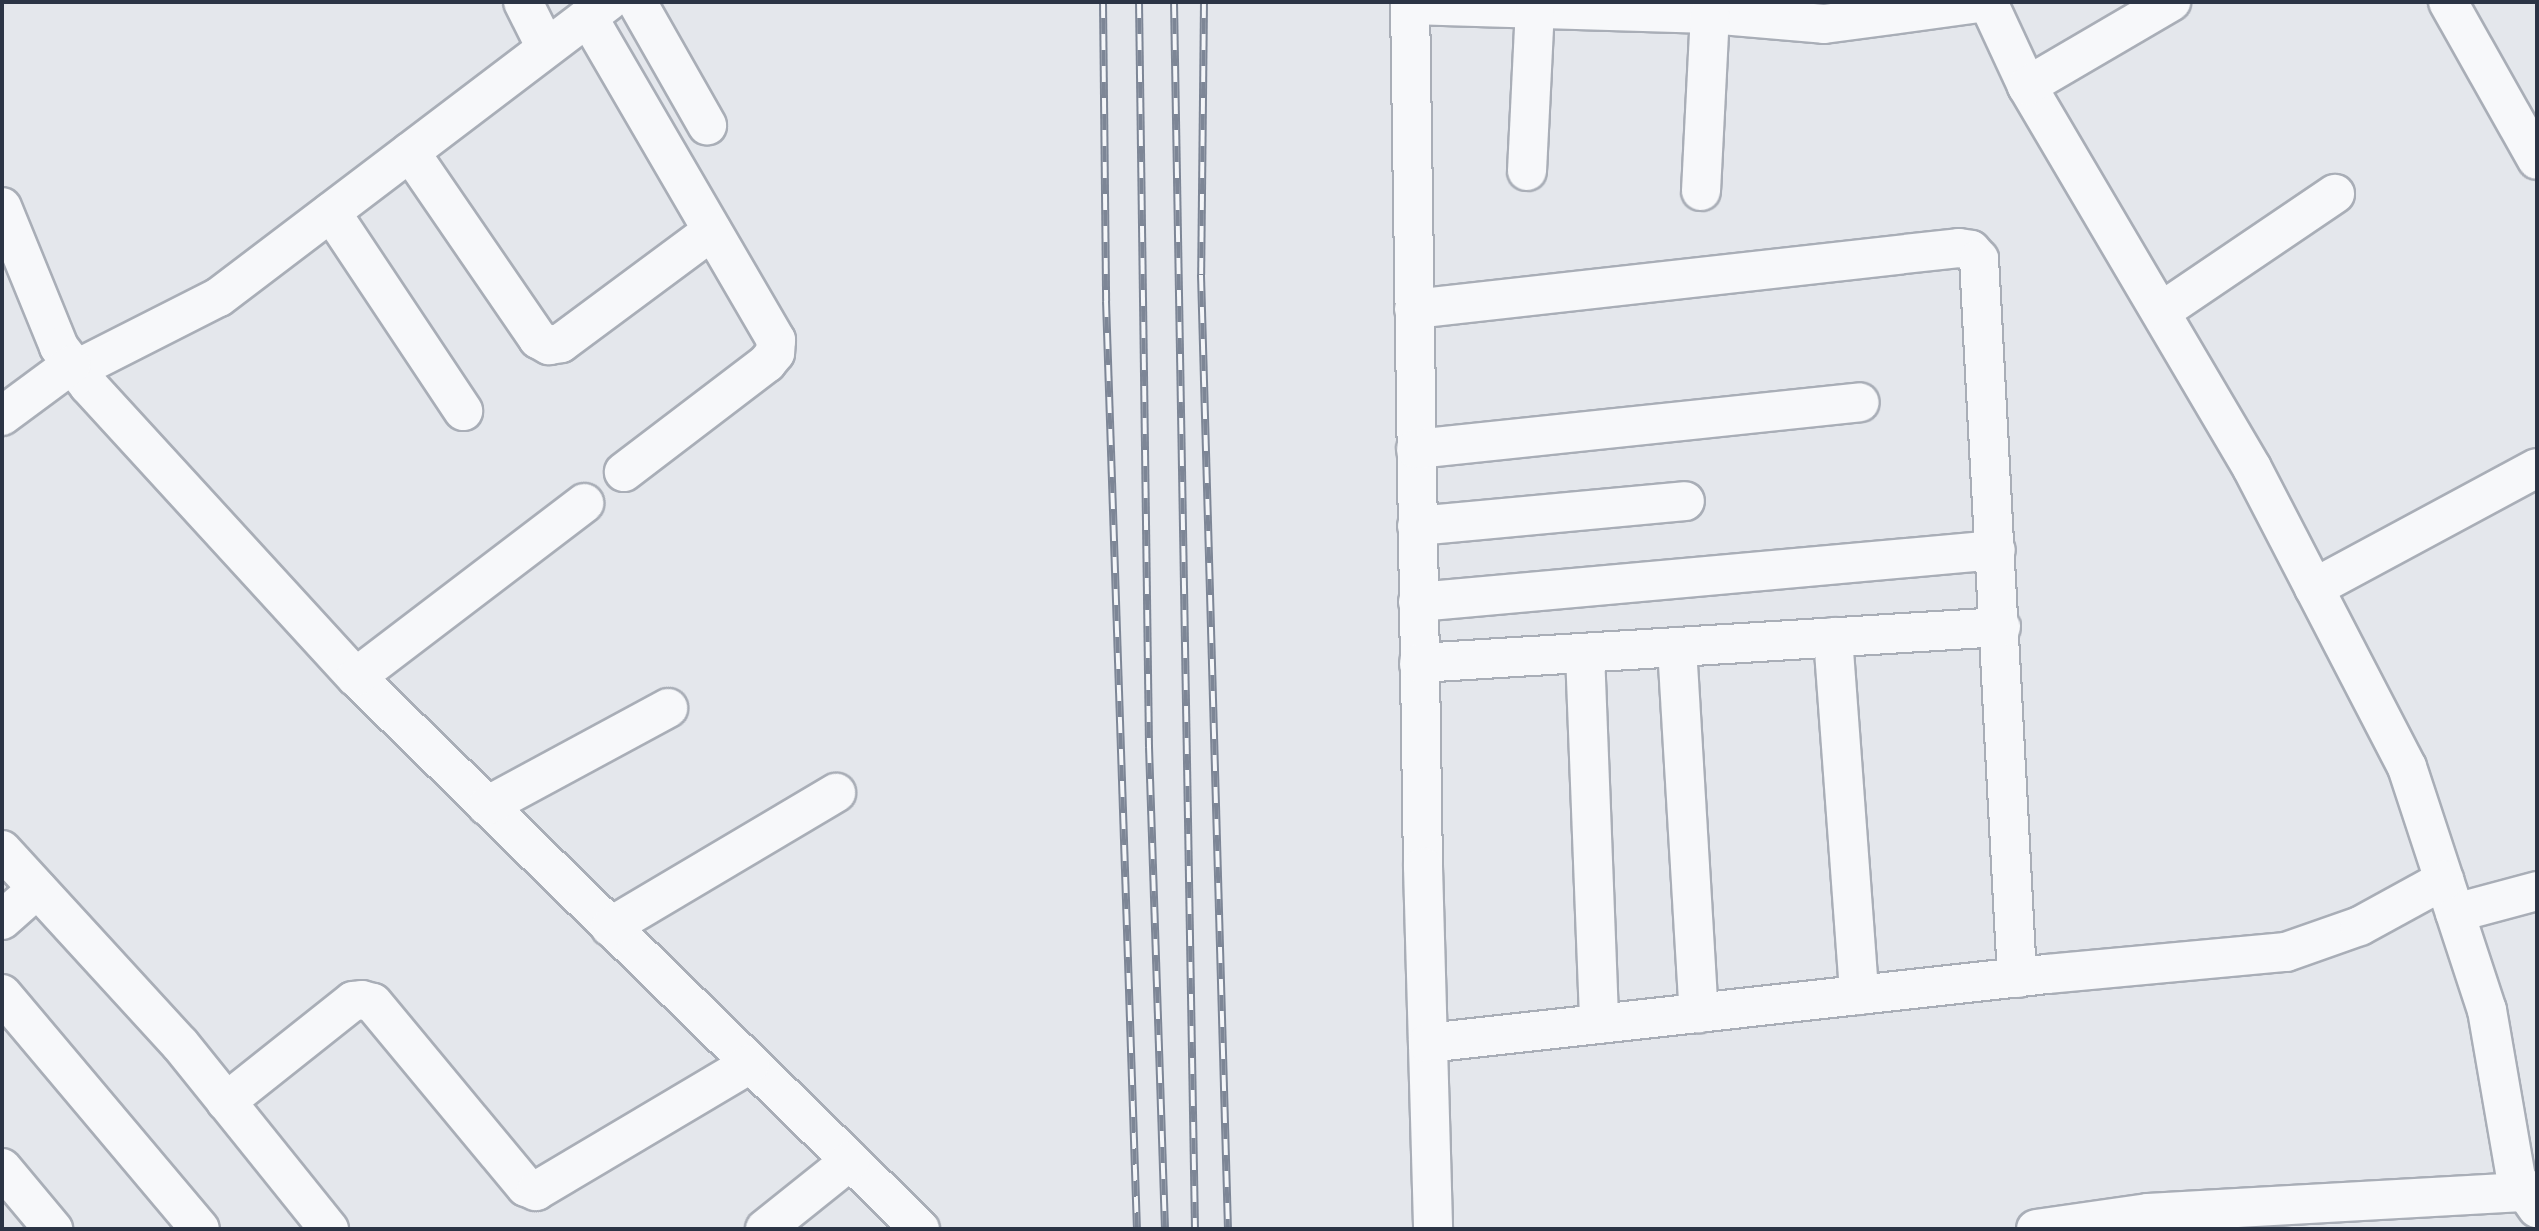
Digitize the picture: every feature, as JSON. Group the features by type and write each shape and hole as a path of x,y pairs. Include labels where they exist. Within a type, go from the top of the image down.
{"street":[{"path":"523,2 546,48"},
{"path":"637,2 707,125"},
{"path":"1433,1229 1419,663 1410,3 1710,14 1824,24 1988,2 2027,86 2162,311 2314,588 2411,777 2487,1010 2530,1200 2348,1214 2148,1213 2036,1229"},
{"path":"2027,86 2171,2"},
{"path":"2448,2 2537,160"},
{"path":"1527,172 1535,8"},
{"path":"2,416 73,367 206,305 598,9 712,231 776,340 775,353 624,472"},
{"path":"1701,191 1710,14"},
{"path":"410,152 538,339 549,345 561,343 712,231"},
{"path":"2162,311 2335,194"},
{"path":"2,207 48,324 73,367 356,677 920,1229"},
{"path":"331,212 463,411"},
{"path":"1414,309 1971,250 1979,259 2001,627 2017,978"},
{"path":"1416,449 1860,402"},
{"path":"2314,588 2537,468"},
{"path":"1417,526 1685,501"},
{"path":"356,677 584,503"},
{"path":"1418,601 1996,550"},
{"path":"1419,663 2001,627"},
{"path":"1833,637 1859,995"},
{"path":"1677,647 1699,1013"},
{"path":"1585,653 1599,1024"},
{"path":"487,806 668,708"},
{"path":"610,927 836,793"},
{"path":"2,850 180,1044 330,1229"},
{"path":"2,920 37,889"},
{"path":"1427,1043 2017,978 2286,952 2449,896 2537,891"},
{"path":"2,994 200,1229"},
{"path":"226,1102 353,1001 373,1003 526,1187 536,1191 750,1064"},
{"path":"765,1229 850,1161"},
{"path":"2,1168 53,1229"}],"railway":[{"path":"1103,2 1106,301 1137,1229"},
{"path":"1139,2 1149,747 1165,1229"},
{"path":"1174,2 1195,1229"},
{"path":"1204,2 1201,275 1228,1229"}]}
